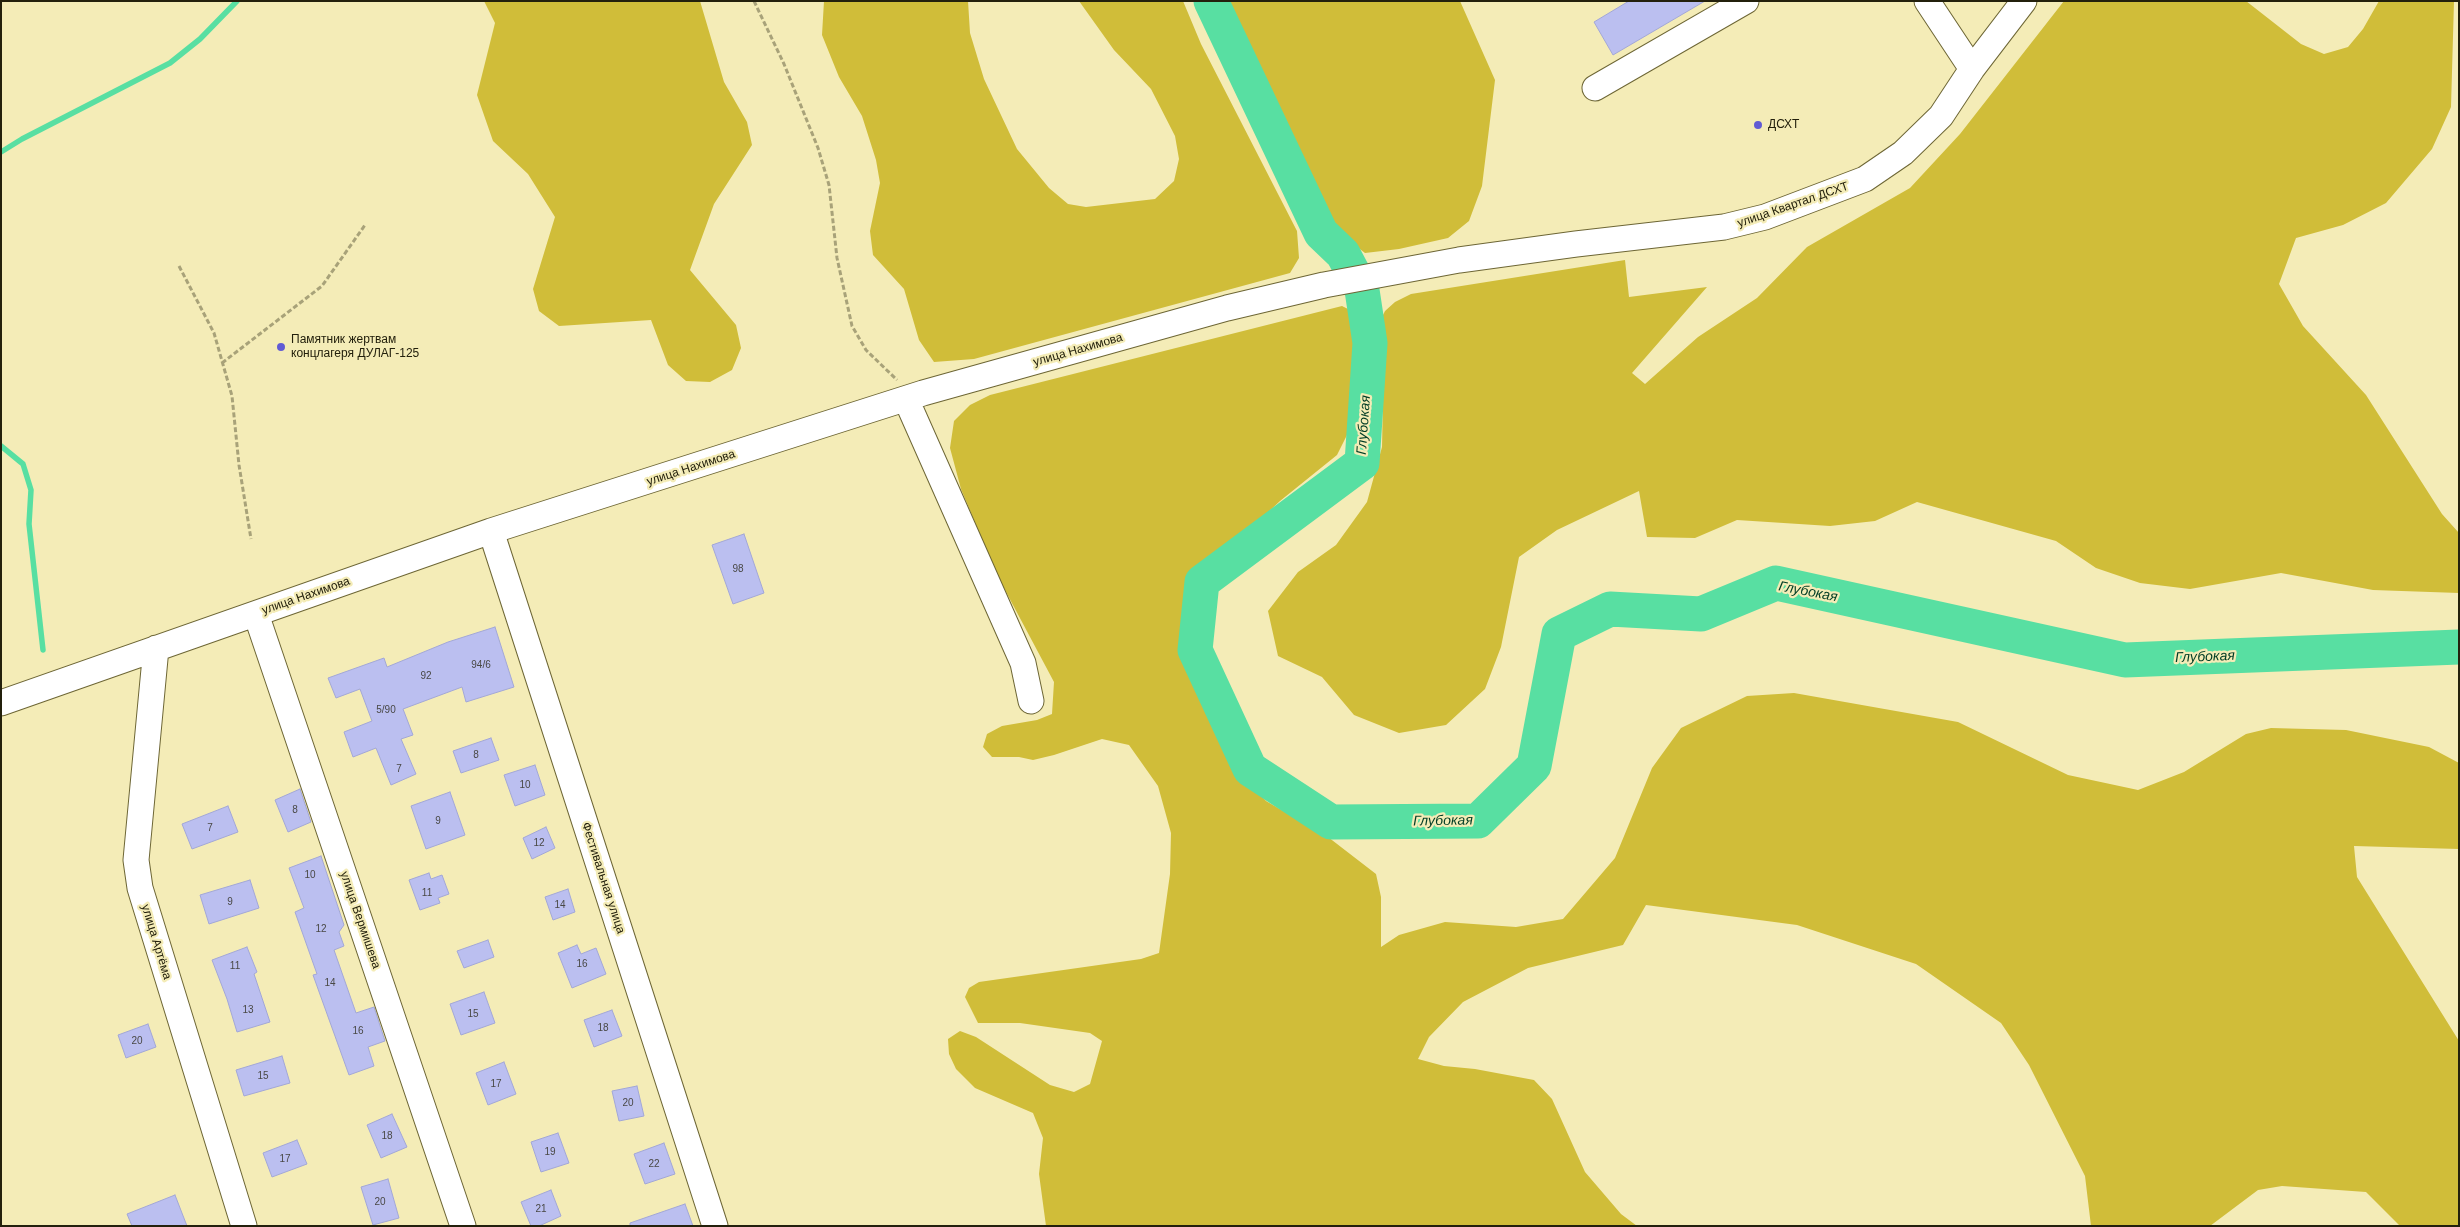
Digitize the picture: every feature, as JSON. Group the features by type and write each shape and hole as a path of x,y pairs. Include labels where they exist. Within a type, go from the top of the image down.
{"street":[{"path":"1595,88 1746,1"},
{"path":"1927,1 1972,69"},
{"name":"улица Квартал ДСХТ","path":"1392,271 1501,253 1724,227 1765,217 1842,189 1880,170 1928,132 1972,69 2024,1"},
{"name":"улица Нахимова","path":"1,703 491,531 906,399 1227,308 1392,271"},
{"path":"906,399 1016,645 1023,663 1031,702"},
{"name":"Фестивальная улица","path":"491,531 715,1226"},
{"name":"улица Вермишева","path":"256,614 464,1226"},
{"name":"улица Артёма","path":"156,648 136,860 140,888 244,1226"}],"path":[{"path":"754,1 784,64 821,158 829,185 837,258 852,326 866,350 879,365 896,377 906,399"},
{"path":"222,363 322,286 365,225"},
{"path":"179,266 214,333 232,396 239,465 251,539"}],"shaded area":[{"path":"484,1 700,1 724,82 747,122 752,145 714,204 690,270 736,325 741,348 732,370 710,382 686,381 668,365 651,320 559,326 539,311 533,289 555,217 528,174 493,141 477,95 495,23"},
{"path":"824,1 968,1 970,33 984,79 1017,149 1049,188 1068,204 1086,207 1155,199 1174,181 1179,159 1175,136 1151,89 1114,50 1079,1 1183,1 1201,44 1297,231 1299,258 1290,273 974,359 934,362 919,340 904,289 873,255 870,231 880,183 876,160 862,116 839,77 822,35"},
{"path":"1223,1 1460,1 1495,80 1482,186 1469,221 1448,238 1399,249 1365,253 1344,237 1318,201"},
{"path":"2064,1 2246,1 2301,44 2324,54 2348,47 2363,29 2379,1 2454,1 2451,107 2432,149 2386,203 2343,225 2296,238 2279,284 2303,326 2366,395 2442,514 2459,533 2459,593 2373,590 2281,573 2190,589 2140,583 2096,568 2056,541 1917,502 1875,521 1830,526 1737,520 1695,538 1647,537 1639,491 1557,530 1519,557 1501,647 1485,689 1446,725 1399,733 1354,715 1322,677 1278,656 1268,611 1298,572 1336,545 1367,502 1382,447 1383,399 1380,321 1385,311 1395,302 1411,294 1625,260 1629,297 1707,287 1632,373 1645,384 1698,337 1757,298 1807,247 1910,188 1960,134"},
{"path":"1342,306 1352,311 1357,329 1358,380 1350,429 1337,455 1280,501 1194,582 1187,617 1188,672 1202,704 1241,773 1266,801 1328,837 1376,874 1381,897 1381,947 1399,935 1445,922 1516,927 1563,919 1615,858 1652,768 1681,728 1747,696 1794,693 1958,722 2068,775 2138,790 2184,772 2246,734 2271,728 2346,730 2429,747 2459,763 2459,849 2354,846 2357,877 2459,1041 2459,1226 2400,1226 2366,1192 2282,1186 2258,1190 2210,1226 2091,1226 2085,1176 2029,1065 2001,1023 1916,964 1797,925 1646,905 1623,945 1528,968 1463,1002 1429,1037 1418,1059 1444,1066 1475,1069 1534,1080 1552,1099 1585,1172 1621,1214 1637,1226 1046,1226 1039,1174 1043,1138 1033,1113 975,1088 956,1069 949,1054 948,1039 960,1031 976,1037 1050,1085 1074,1092 1090,1084 1102,1041 1090,1033 1020,1023 978,1023 965,997 969,988 979,982 1141,959 1159,953 1170,874 1171,833 1158,786 1129,745 1102,739 1033,760 1019,757 992,757 983,747 987,734 1002,726 1037,720 1052,714 1054,682 997,575 961,489 950,448 954,421 970,405 990,395"}],"building":[{"path":"1629,1 1705,1 1613,55 1594,22"},
{"path":"744,534 764,593 733,604 712,545"},
{"path":"495,627 514,687 466,702 462,687 403,709 413,735 401,739 416,774 391,785 376,748 353,757 344,732 372,721 360,689 336,698 328,678 384,658 387,667 448,642"},
{"path":"491,738 499,760 461,773 453,751"},
{"path":"535,765 545,795 515,806 504,775"},
{"path":"300,789 311,822 288,832 275,800"},
{"path":"450,792 465,835 426,849 411,806"},
{"path":"228,806 238,832 192,849 182,824"},
{"path":"546,827 555,848 532,859 523,838"},
{"path":"321,856 344,925 339,932 344,946 334,950 356,1013 374,1007 385,1041 368,1047 374,1066 349,1075 313,975 317,974 295,912 304,908 289,868"},
{"path":"429,873 431,879 442,875 449,894 438,898 440,903 420,910 409,880"},
{"path":"250,880 259,908 209,924 200,895"},
{"path":"568,889 575,912 553,920 545,897"},
{"path":"488,940 494,957 464,968 457,951"},
{"path":"577,945 581,954 596,948 606,974 572,988 558,953"},
{"path":"247,947 257,972 254,974 270,1022 237,1032 212,960"},
{"path":"484,992 495,1023 461,1035 450,1004"},
{"path":"612,1010 622,1036 594,1047 584,1020"},
{"path":"148,1024 156,1047 126,1058 118,1035"},
{"path":"282,1056 290,1083 244,1096 236,1070"},
{"path":"504,1062 516,1094 488,1105 476,1073"},
{"path":"637,1086 644,1116 619,1121 612,1091"},
{"path":"392,1114 407,1147 381,1158 367,1125"},
{"path":"558,1133 569,1163 541,1172 531,1142"},
{"path":"297,1140 307,1164 272,1177 263,1153"},
{"path":"664,1143 675,1174 645,1184 634,1154"},
{"path":"388,1179 399,1218 373,1225 361,1187"},
{"path":"551,1190 561,1216 539,1226 531,1226 521,1202"},
{"path":"175,1195 187,1226 132,1226 127,1214"},
{"path":"685,1204 693,1226 630,1226 630,1223"}],"waterway":[{"path":"1,152 22,139 170,63 200,39 237,1"},
{"name":"Глубокая","path":"1211,1 1321,233 1343,254 1362,290 1370,343 1362,463 1202,582 1195,650 1250,769 1331,822 1478,821 1534,766 1559,634 1610,609 1701,614 1776,583 2125,660 2459,647"},
{"path":"1,446 23,464 31,490 29,524 43,650"}],"place":[{"name":"ДСХТ","path":"1758,125"},
{"name":"Памятник жертвам концлагеря ДУЛАГ-125","path":"281,347"}]}
